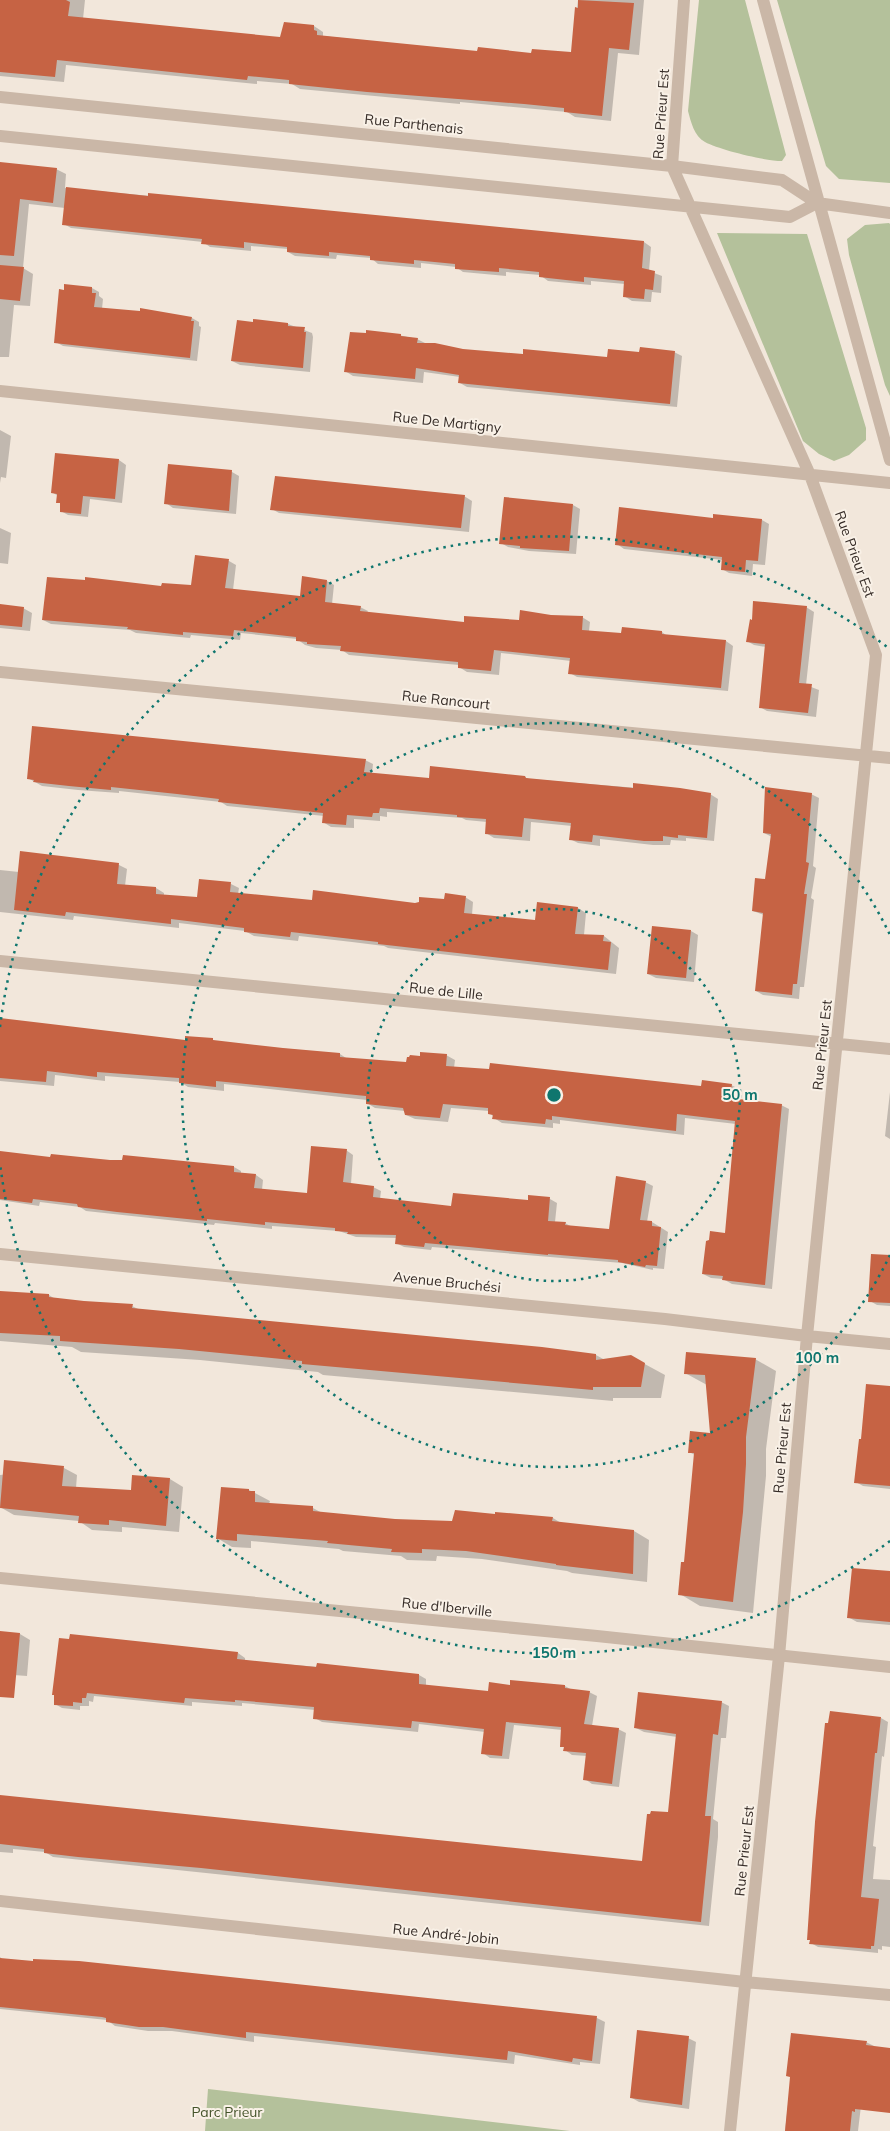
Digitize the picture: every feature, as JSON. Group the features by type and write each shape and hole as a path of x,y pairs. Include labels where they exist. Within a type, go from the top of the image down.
{"street":[{"name":"Rue Prieur Est","path":"684,0 672,166 810,474 876,655 807,1336 779,1656 730,2131"},
{"path":"763,0 890,460"},
{"name":"Rue Parthenais","path":"0,97 672,166 782,180 818,203 890,212"},
{"path":"0,136 790,216 818,203"},
{"name":"Rue De Martigny","path":"0,391 890,483"},
{"name":"Rue Rancourt","path":"0,672 890,758"},
{"name":"Rue de Lille","path":"0,961 890,1050"},
{"name":"Avenue Bruchési","path":"0,1254 647,1317 890,1344"},
{"name":"Rue d'Iberville","path":"0,1578 597,1636 890,1668"},
{"name":"Rue André-Jobin","path":"0,1901 745,1982 890,1995"}],"green space":[{"path":"699,0 745,0 786,155 782,161 731,152 705,142 696,132 688,111"},
{"path":"777,0 890,0 890,183 839,179 826,166"},
{"path":"889,223 890,396 885,385 849,255 847,239 865,225"},
{"path":"717,233 807,234 866,428 866,440 849,455 834,461 819,454 803,441"},
{"name":"Parc Prieur","path":"208,2089 570,2131 205,2131"}],"building":[{"path":"0,0 66,0 70,2 68,16 280,37 284,22 314,25 317,35 477,51 478,47 531,53 532,49 571,52 575,7 578,8 578,0 634,3 629,50 609,48 602,116 564,112 564,108 367,92 289,84 289,80 248,76 247,80 57,60 55,77 0,72"},
{"path":"0,162 57,168 53,203 20,199 14,256 0,255"},
{"path":"66,187 148,196 148,193 644,241 642,268 655,271 653,290 645,289 644,299 623,297 624,281 584,277 584,282 539,277 539,272 499,268 499,272 455,269 455,264 414,260 414,264 370,260 370,256 329,252 329,256 287,252 287,247 244,242 244,248 201,244 202,239 62,225"},
{"path":"0,265 24,267 20,301 0,299"},
{"path":"64,284 92,287 92,293 96,293 94,307 140,311 140,308 192,317 191,321 194,321 190,358 54,343 59,289 64,290"},
{"path":"253,319 288,323 288,326 305,327 303,368 231,361 237,320 253,322"},
{"path":"366,330 418,338 417,343 435,343 463,349 523,354 523,349 607,357 608,349 639,352 640,347 675,351 670,404 458,383 459,375 416,368 415,379 344,372 350,332 366,333"},
{"path":"55,453 119,459 115,499 83,496 81,514 60,512 60,503 56,503 57,494 51,493"},
{"path":"168,464 232,470 229,511 164,504"},
{"path":"275,476 465,495 461,528 270,510"},
{"path":"504,497 573,504 569,551 520,548 520,546 499,544"},
{"path":"619,507 713,518 713,514 762,519 758,561 746,560 745,572 721,570 722,557 615,545"},
{"path":"195,555 229,559 225,588 300,596 302,576 327,580 325,602 361,606 360,611 464,622 464,616 519,620 520,610 551,615 583,616 582,630 621,633 622,627 662,631 662,634 726,640 721,688 568,674 570,658 494,650 491,671 458,668 458,662 340,651 341,646 307,644 307,642 296,641 296,637 234,630 233,636 183,632 183,635 127,629 128,627 42,620 47,577 85,580 85,577 161,586 162,583 191,585"},
{"path":"753,601 807,606 799,683 812,684 808,713 759,708 765,644 746,642 750,619 752,620"},
{"path":"0,604 24,607 22,627 0,625"},
{"path":"32,726 366,759 364,772 429,778 430,766 525,776 526,778 633,788 633,783 711,793 707,838 678,835 678,838 663,836 663,841 644,841 593,835 592,842 569,840 571,823 524,818 522,837 485,834 486,819 380,808 379,813 373,813 372,817 347,815 346,825 322,823 323,813 218,802 219,799 177,794 33,782 34,780 27,779"},
{"path":"765,787 812,793 806,862 809,863 804,894 807,894 797,984 793,984 792,995 755,991 763,913 752,911 755,878 765,879 771,834 763,833"},
{"path":"20,851 119,863 117,884 156,887 156,894 197,897 199,879 231,882 230,892 312,900 313,890 415,903 419,902 419,897 444,899 445,893 466,896 464,913 535,920 537,902 578,907 575,934 604,935 603,941 611,942 608,970 378,944 378,942 291,932 290,937 244,932 244,928 171,919 171,924 66,912 65,916 14,910"},
{"path":"652,926 691,930 686,978 647,974"},
{"path":"0,1018 185,1040 185,1036 213,1038 213,1040 340,1053 340,1057 406,1062 407,1057 410,1055 420,1056 420,1052 447,1054 446,1066 489,1069 490,1063 701,1086 702,1080 732,1084 730,1098 782,1104 765,1285 722,1280 723,1276 702,1274 706,1241 709,1240 710,1231 725,1233 735,1121 677,1114 676,1131 552,1116 552,1120 546,1119 545,1124 492,1119 493,1115 488,1114 488,1108 443,1104 440,1118 405,1115 403,1108 366,1104 366,1096 216,1081 216,1087 179,1083 179,1078 97,1072 97,1077 47,1071 46,1082 0,1078"},
{"path":"311,1146 347,1149 343,1182 374,1186 373,1197 451,1206 453,1193 528,1200 528,1195 550,1197 548,1221 566,1222 565,1225 609,1229 616,1176 646,1181 640,1220 652,1221 652,1226 661,1227 657,1266 646,1265 645,1267 618,1262 618,1260 425,1243 424,1247 395,1244 396,1235 347,1234 348,1232 335,1231 335,1228 265,1222 265,1225 207,1219 207,1221 117,1212 78,1207 77,1204 33,1199 32,1203 0,1199 0,1151 50,1157 51,1154 110,1160 122,1160 123,1155 234,1166 234,1172 256,1174 254,1188 307,1193"},
{"path":"871,1254 890,1255 890,1303 868,1302"},
{"path":"0,1291 49,1294 49,1297 84,1301 133,1304 132,1308 542,1347 596,1354 596,1360 631,1355 645,1363 641,1387 593,1387 593,1390 302,1364 302,1361 179,1349 60,1341 60,1336 0,1333"},
{"path":"686,1352 756,1358 746,1437 743,1512 733,1602 678,1595 681,1562 684,1562 694,1453 688,1453 690,1431 710,1433 705,1375 684,1374"},
{"path":"866,1384 890,1386 890,1486 854,1483 859,1439 861,1439"},
{"path":"4,1460 64,1466 62,1486 131,1490 132,1475 170,1478 166,1526 109,1520 109,1525 78,1523 79,1516 0,1508"},
{"path":"221,1487 255,1491 255,1502 313,1506 313,1511 395,1519 452,1521 455,1510 495,1514 495,1512 553,1517 552,1521 634,1530 633,1574 556,1565 466,1551 422,1549 422,1553 391,1552 392,1549 327,1543 328,1541 237,1534 237,1541 216,1539"},
{"path":"852,1568 890,1571 890,1622 847,1618"},
{"path":"0,1631 20,1633 14,1698 0,1697"},
{"path":"70,1634 238,1652 237,1659 316,1667 317,1663 419,1674 419,1684 488,1691 489,1682 510,1685 510,1680 565,1685 565,1688 590,1691 584,1724 619,1728 612,1784 583,1780 586,1753 563,1751 564,1747 560,1747 561,1727 506,1722 502,1756 481,1754 484,1729 412,1721 411,1728 313,1719 314,1707 185,1698 184,1703 87,1693 86,1698 82,1698 82,1703 73,1702 73,1706 54,1705 54,1695 52,1695 59,1638 69,1639"},
{"path":"638,1692 722,1701 718,1735 713,1734 705,1816 711,1816 701,1922 201,1868 78,1857 44,1853 44,1849 0,1844 0,1795 642,1861 647,1814 650,1814 651,1811 668,1812 676,1734 634,1728"},
{"path":"830,1711 881,1717 877,1753 875,1753 861,1897 879,1899 874,1946 871,1946 871,1949 809,1944 810,1940 807,1940 815,1822 825,1723 828,1723"},
{"path":"0,1958 33,1961 33,1959 79,1961 597,2016 592,2061 573,2058 572,2062 508,2051 507,2060 246,2032 246,2038 163,2027 139,2027 106,2022 106,2018 102,2017 0,2007"},
{"path":"637,2030 689,2036 682,2105 630,2098"},
{"path":"791,2033 867,2041 866,2045 890,2048 890,2113 855,2109 855,2112 852,2111 850,2131 785,2131 790,2077 786,2076"}]}
